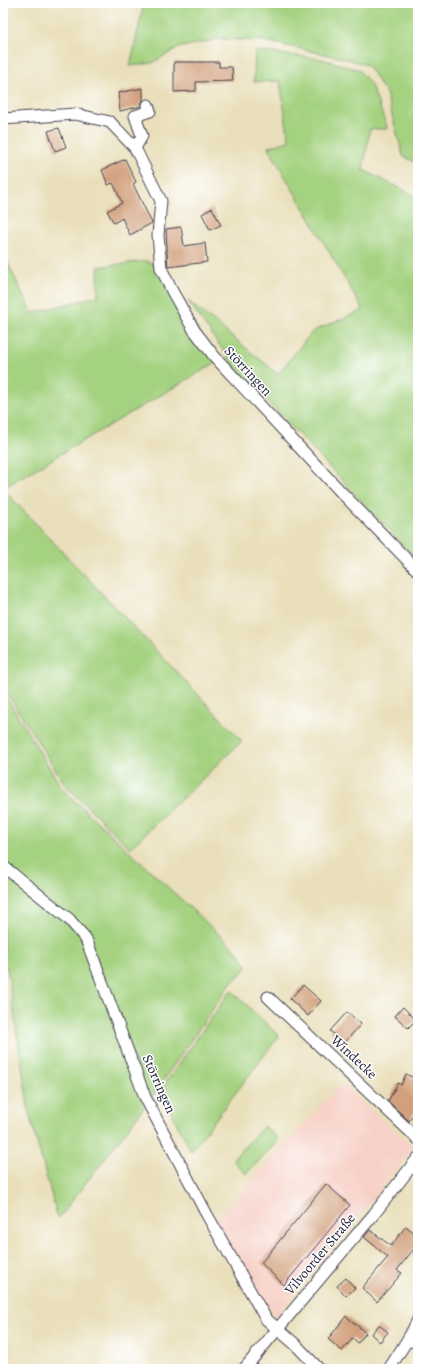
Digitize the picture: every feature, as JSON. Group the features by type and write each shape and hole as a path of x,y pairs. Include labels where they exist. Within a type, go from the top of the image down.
{"street":[{"path":"135,148 142,136 136,116 150,111 148,105"},
{"name":"Störringen","path":"3,119 75,114 110,122 135,148 161,201 158,235 161,268 194,330 214,356 341,492 418,571"},
{"name":"Störringen","path":"3,866 69,919 86,939 145,1097 236,1267 266,1318 295,1344 319,1369"},
{"name":"Windecke","path":"268,998 418,1139"},
{"name":"Vilvoorder Straße","path":"244,1369 374,1214 418,1158"},
{"path":"389,1369 413,1341 418,1320"}],"shaded area":[{"path":"341,1084 414,1148 276,1317 265,1303 216,1219"}],"green space":[{"path":"144,3 418,3 418,164 403,156 386,93 367,65 343,58 264,41 218,39 178,48 152,63 130,66"},
{"path":"255,51 322,59 359,70 371,85 388,129 370,129 363,170 418,197 418,561 235,367 187,300 278,374 313,331 363,310 268,147 289,141 280,81 254,82"},
{"path":"3,243 8,264 32,313 98,296 98,267 146,261 161,268 217,362 3,488"},
{"path":"3,489 242,741 130,848 66,786 3,687"},
{"path":"3,692 63,790 239,953 248,967 230,984 149,1101 89,937 3,862"},
{"path":"3,870 79,933 146,1105 58,1219 29,1113 7,967 3,970"},
{"path":"231,990 279,1036 191,1151 160,1091"},
{"path":"264,1126 279,1140 246,1174 232,1160"}],"building":[{"path":"174,62 219,62 219,67 232,67 233,81 196,82 196,91 174,92"},
{"path":"143,88 143,100 141,106 120,111 118,93"},
{"path":"59,128 66,147 55,151 48,131"},
{"path":"125,159 136,182 133,184 152,223 130,235 122,218 114,223 107,211 122,203 113,183 108,185 102,170"},
{"path":"212,208 221,225 210,230 202,214"},
{"path":"181,227 184,246 205,243 207,262 168,267 166,229"},
{"path":"303,985 321,1001 308,1016 290,999"},
{"path":"403,1007 416,1020 408,1028 395,1016"},
{"path":"347,1012 361,1024 344,1043 330,1031"},
{"path":"406,1074 418,1080 418,1107 409,1121 388,1101 398,1083 401,1085"},
{"path":"326,1184 350,1205 284,1285 261,1263"},
{"path":"406,1226 418,1236 418,1244 397,1270 402,1273 377,1302 362,1288 388,1257 364,1237 370,1230 391,1246"},
{"path":"346,1278 355,1288 346,1296 337,1286"},
{"path":"346,1316 366,1333 358,1343 353,1338 342,1351 328,1339"},
{"path":"379,1325 388,1332 380,1342 371,1334"}]}
